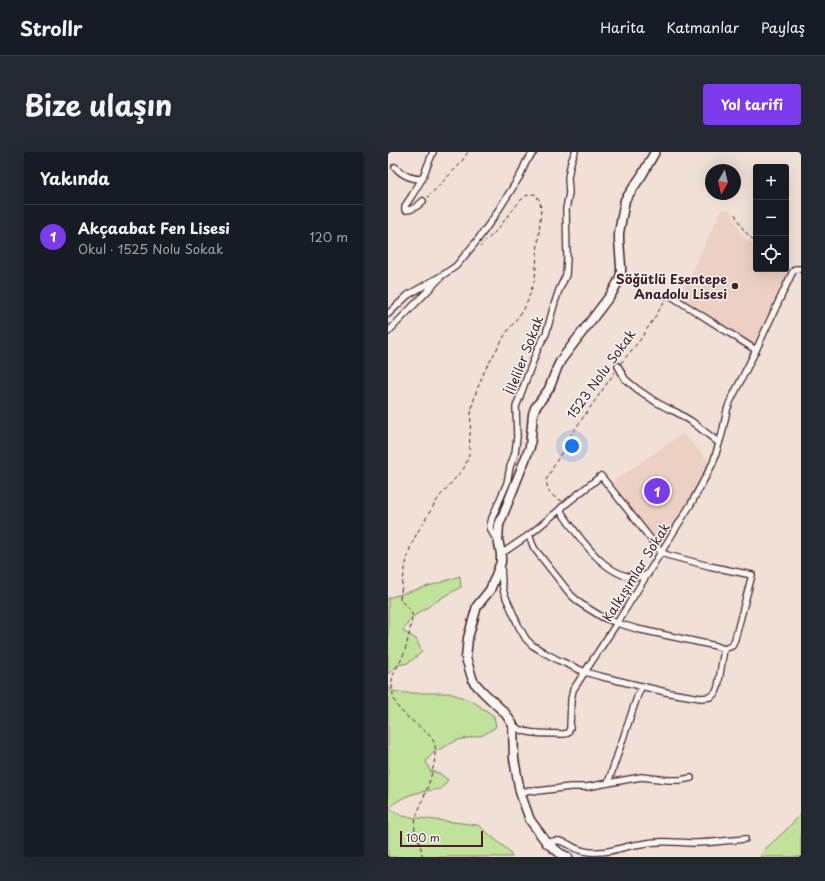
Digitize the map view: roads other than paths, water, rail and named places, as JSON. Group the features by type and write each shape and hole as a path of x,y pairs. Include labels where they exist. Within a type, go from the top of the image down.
{"street":[{"path":"423,201 413,209 405,210 405,206 422,179 433,152"},
{"path":"388,314 408,295 456,266 485,230 512,190 526,162 534,152"},
{"name":"İlleliler Sokak","path":"498,539 494,536 490,526 507,483 510,467 515,453 517,437 516,407 538,348 546,334 554,305 566,275 566,210 569,193 568,177 571,162 576,152"},
{"path":"655,152 625,200 619,233 621,266 618,282 612,293 562,360 557,368 549,389 535,408 533,414 530,447 499,525 498,539 502,567 502,584 504,593 526,639 545,653 558,660 598,676 670,693 701,698 711,697 716,692 718,687 724,649"},
{"path":"395,167 403,175 414,179 422,179"},
{"name":"Kalkışımlar Sokak","path":"513,725 517,729 526,732 568,733 570,728 571,700 573,690 617,623 691,504 713,463 726,410 792,273 795,269 801,269"},
{"path":"388,332 443,275"},
{"path":"672,296 756,350"},
{"path":"618,366 625,379 637,389 669,410 676,412 691,421 719,443"},
{"path":"529,535 534,548 571,595 581,604 596,613 617,623 636,629 724,649 732,646 735,639 752,575 709,566 661,552 601,476 562,507 501,558 490,590 477,606 468,638 466,658 473,681 505,713 513,725 514,759 521,793 530,820 547,843 561,854 568,857"},
{"path":"562,507 562,513 587,547 610,568 621,575 631,577 640,577 648,574"},
{"path":"608,783 634,703 642,686"},
{"path":"521,793 530,790 538,791 570,787 587,787 640,777 669,780 691,778"},
{"path":"547,843 554,840 569,844 584,851 599,852 616,850 646,843 696,843 745,839"}],"place":[{"name":"Söğütlü Esentepe Anadolu Lisesi","path":"735,286"},
{"name":"Akçaabat Fen Lisesi","path":"657,491"}]}
